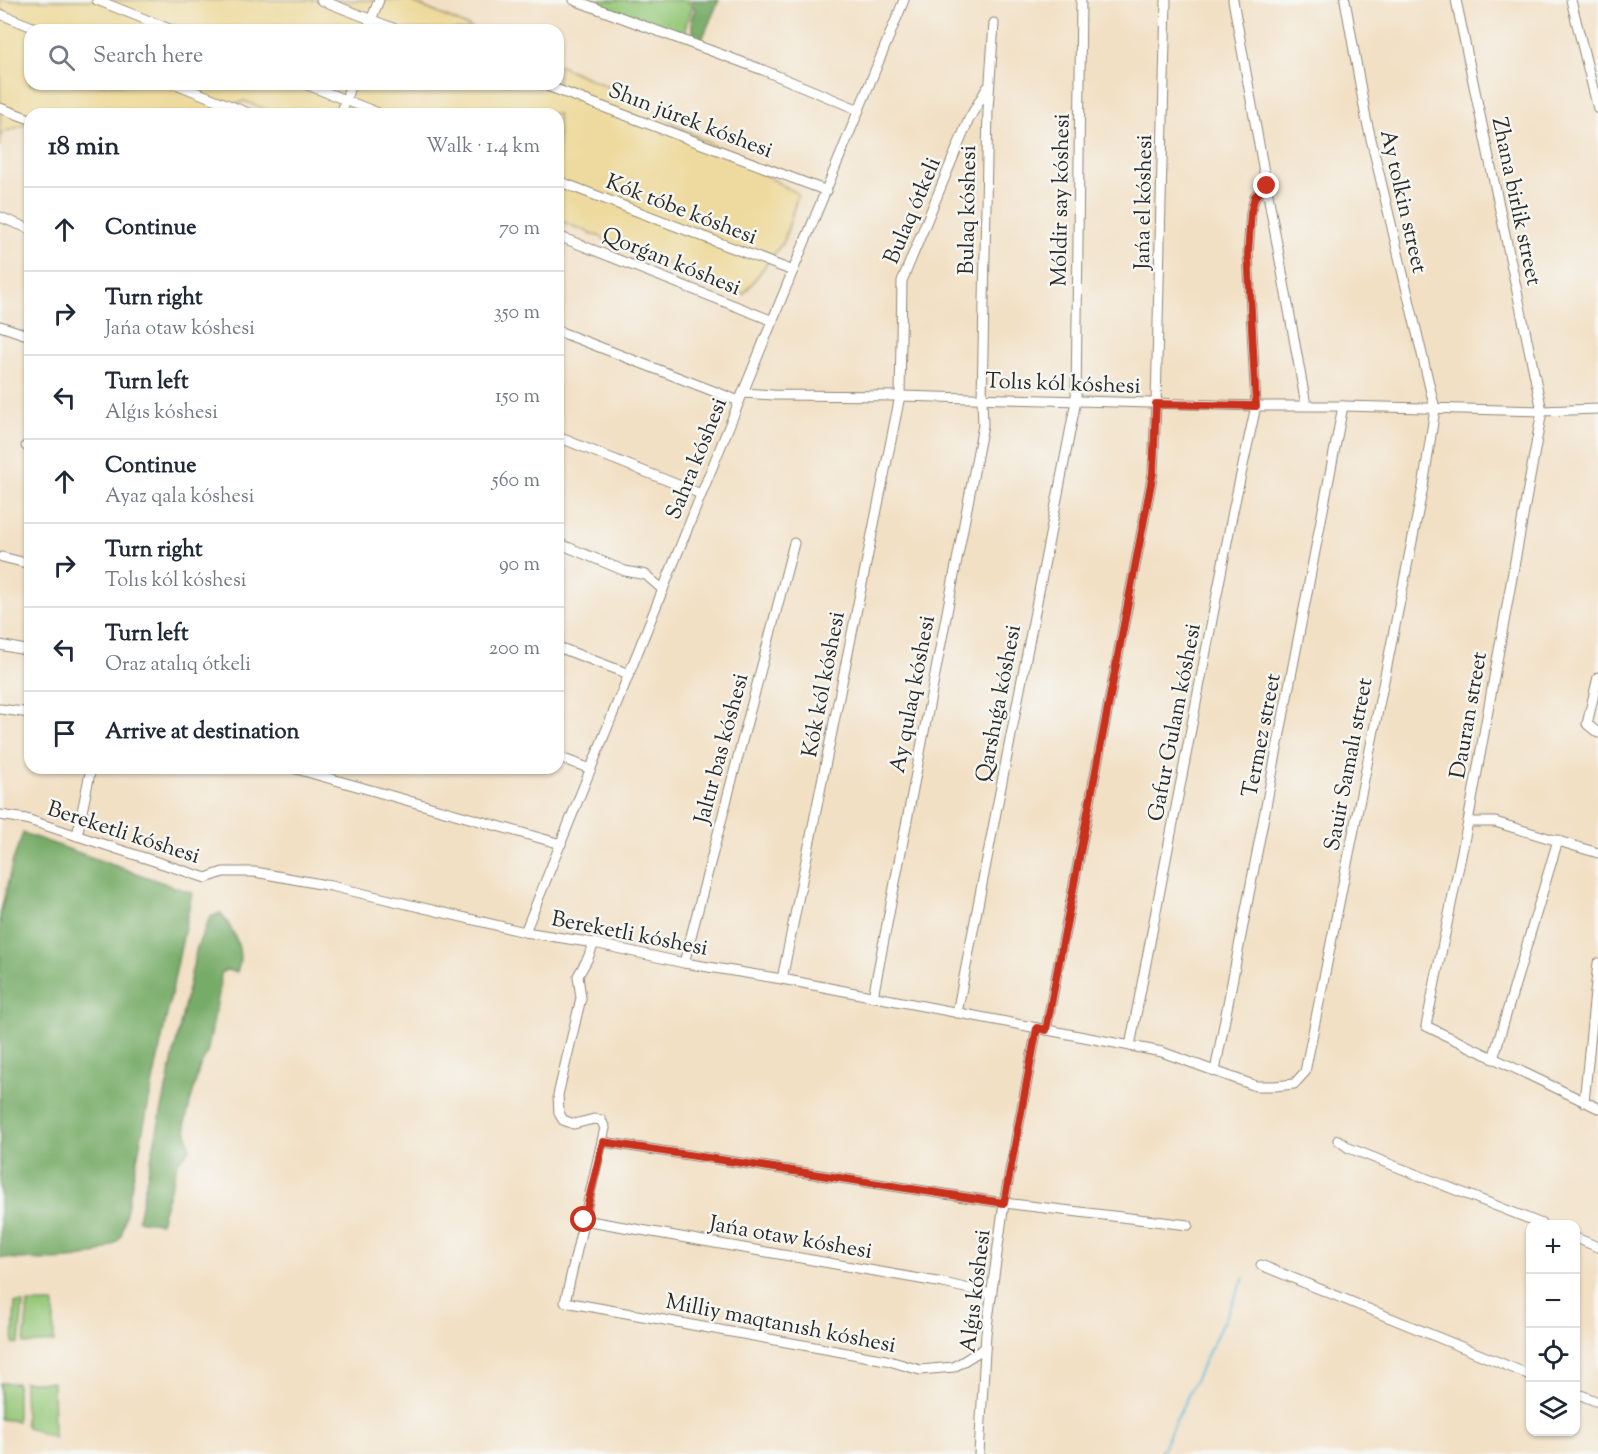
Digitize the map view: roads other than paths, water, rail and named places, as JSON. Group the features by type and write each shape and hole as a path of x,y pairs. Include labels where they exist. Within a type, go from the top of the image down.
{"street":[{"path":"98,0 157,24"},
{"path":"321,0 381,24"},
{"path":"369,24 378,0"},
{"path":"574,0 763,70 859,110"},
{"name":"Sahra kóshesi","path":"525,932 904,0"},
{"name":"Móldir say kóshesi","path":"1076,401 1081,0"},
{"name":"Jańa el kóshesi","path":"1042,1029 1153,473 1166,0"},
{"path":"1233,0 1306,405"},
{"name":"Ay tolkin street","path":"1345,0 1366,118 1435,409"},
{"name":"Zhana birlik street","path":"1456,0 1542,411"},
{"path":"1572,0 1598,109"},
{"path":"0,14 25,24"},
{"name":"Bulaq kóshesi","path":"982,399 989,83 994,22"},
{"name":"Bulaq ótkeli","path":"900,396 902,281 969,119 989,83"},
{"path":"191,90 236,108"},
{"path":"320,90 366,108"},
{"path":"343,108 349,90"},
{"name":"Shın júrek kóshesi","path":"558,90 827,191"},
{"path":"0,108 24,117"},
{"name":"Kók tóbe kóshesi","path":"564,183 793,271"},
{"name":"Gafur Gulam kóshesi","path":"1130,1046 1233,511 1256,406 1248,253 1251,212 1255,196 1267,186"},
{"path":"0,217 24,227"},
{"name":"Qorǵan kóshesi","path":"564,238 773,321"},
{"path":"0,326 24,334"},
{"name":"Tolıs kól kóshesi","path":"564,333 741,397 900,396 1256,406 1306,405 1542,411 1598,409"},
{"name":"Kók kól kóshesi","path":"782,979 900,396"},
{"name":"Ay qulaq kóshesi","path":"873,997 983,425 982,399"},
{"name":"Qarshıǵa kóshesi","path":"957,1013 1076,401"},
{"name":"Termez street","path":"1215,1071 1342,406"},
{"name":"Sauir Samalı street","path":"1256,1086 1294,1084 1305,1072 1423,487 1435,409"},
{"name":"Dauran street","path":"1493,1059 1426,1026 1468,822 1542,411"},
{"path":"564,439 702,494"},
{"name":"Jaltır bas kóshesi","path":"684,963 794,543"},
{"path":"564,545 625,570 646,575 663,590"},
{"path":"2,557 24,562"},
{"path":"0,645 24,650"},
{"path":"564,649 628,674"},
{"path":"1598,677 1587,724 1598,733"},
{"path":"0,709 24,712"},
{"path":"564,759 591,769"},
{"path":"77,836 89,774"},
{"path":"315,774 561,844"},
{"name":"Bereketli kóshesi","path":"0,815 26,819 206,878 223,872 255,872 332,886 525,932 594,943 684,963 782,979 1162,1052 1256,1086"},
{"path":"1468,822 1495,822 1598,853"},
{"path":"1558,840 1493,1059 1598,1108"},
{"path":"584,1220 605,1128 601,1120 594,1119 574,1124 563,1120 559,1113 558,1095 581,998 578,976 594,943"},
{"path":"1584,1102 1598,963"},
{"name":"Alǵıs kóshesi","path":"979,1454 985,1348 1004,1203 1042,1029"},
{"path":"1338,1140 1349,1148 1532,1220"},
{"path":"603,1142 1004,1203 1188,1225"},
{"name":"Jańa otaw kóshesi","path":"584,1220 943,1283 992,1294"},
{"name":"Milliy maqtanısh kóshesi","path":"584,1220 565,1302 886,1360 920,1370 954,1367 985,1348"},
{"path":"1580,1240 1598,1247"},
{"path":"1261,1265 1526,1373"},
{"path":"1580,1395 1598,1402"}],"waterway":[{"path":"1160,1454 1244,1278"}]}
